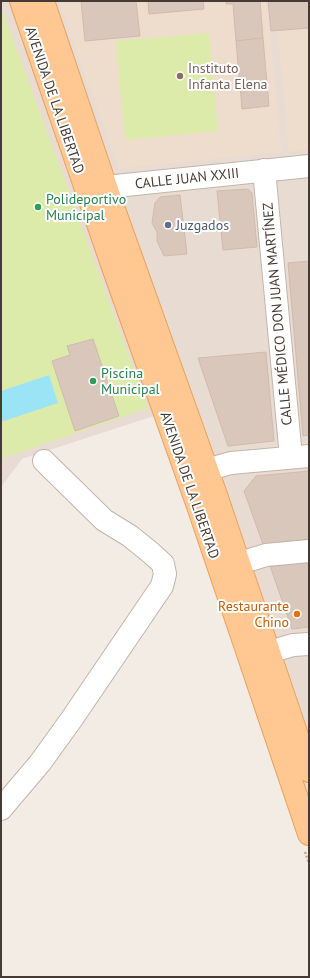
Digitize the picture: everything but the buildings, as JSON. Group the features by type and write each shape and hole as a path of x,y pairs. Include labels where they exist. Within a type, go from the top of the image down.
{"main road":[{"name":"AVENIDA DE LA LIBERTAD","path":"21,1 96,190"},
{"path":"43,1 96,190 197,472 240,563 309,771"},
{"name":"AVENIDA DE LA LIBERTAD","path":"197,472 309,834"}],"street":[{"name":"CALLE JUAN XXIII","path":"96,190 309,166"},
{"name":"CALLE MÉDICO DON JUAN MARTÍNEZ","path":"264,170 300,457"},
{"path":"197,472 231,463 300,457"},
{"path":"1,809 40,763 71,720 162,586 165,574 163,564 130,536 104,520 44,461"},
{"path":"240,563 266,555 309,550"},
{"path":"269,652 293,645 309,644"}],"shaded area":[{"path":"1,1 309,1 309,837 157,415 22,459 1,487"},
{"name":"Instituto Infanta Elena","path":"59,1 267,1 281,152 119,168"},
{"path":"309,28 309,149 289,151 278,31"}],"green space":[{"name":"Polideportivo Municipal","path":"1,6 148,408 1,459"},
{"path":"209,33 218,131 125,140 116,41"}],"water":[{"path":"49,375 58,403 1,422 1,391"}],"place":[{"name":"Instituto Infanta Elena","path":"180,76"},
{"name":"Polideportivo Municipal","path":"38,207"},
{"name":"Juzgados","path":"168,225"},
{"name":"Piscina Municipal","path":"93,381"},
{"name":"Restaurante Chino","path":"297,614"}]}
